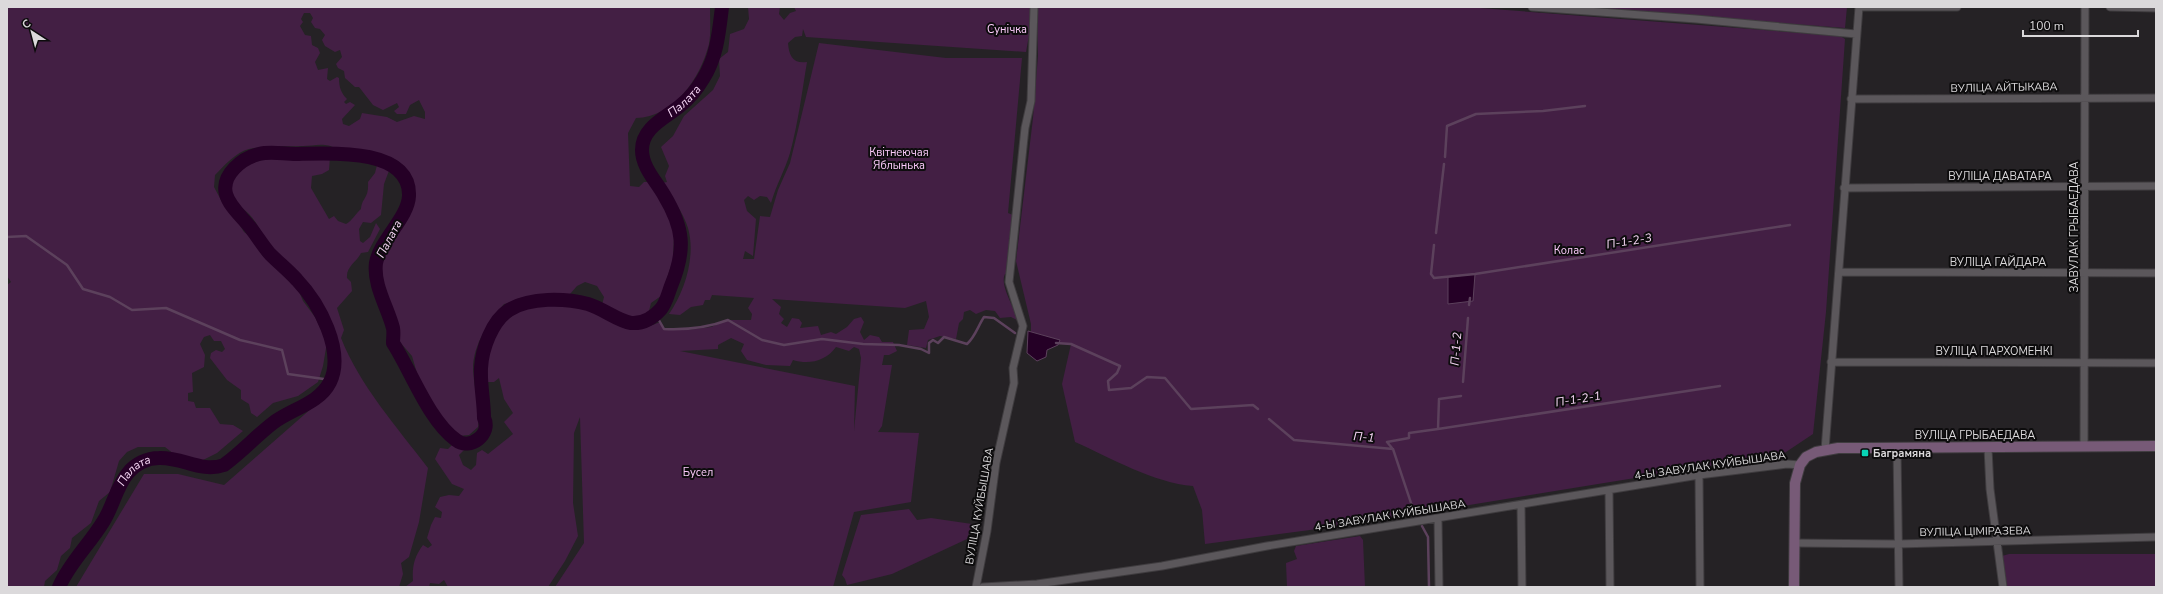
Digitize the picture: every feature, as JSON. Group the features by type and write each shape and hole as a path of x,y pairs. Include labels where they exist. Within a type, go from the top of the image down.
{"street":[{"name":"ВУЛІЦА КУЙБЫШАВА","path":"976,587 987,531 996,463 1014,383 1013,368 1022,335 1022,317 1013,297 1009,282 1025,128 1031,101 1034,7"},
{"path":"1532,7 1696,19 1856,34"},
{"path":"1825,450 1840,272 1844,188 1859,7 1957,7"},
{"name":"ЗАВУЛАК ГРЫБАЕДАВА","path":"2084,447 2086,186 2084,97 2085,7"},
{"path":"2110,7 2156,8"},
{"name":"ВУЛІЦА АЙТЫКАВА","path":"1851,100 2084,97 2156,98"},
{"name":"ВУЛІЦА ДАВАТАРА","path":"1844,188 2156,186"},
{"name":"ВУЛІЦА ГАЙДАРА","path":"1840,272 2156,273"},
{"name":"ВУЛІЦА ПАРХОМЕНКІ","path":"1832,362 2156,363"},
{"name":"ВУЛІЦА ГРЫБАЕДАВА","path":"1800,465 1806,458 1825,450 2156,446"},
{"path":"1897,448 1899,587"},
{"path":"1988,448 1990,489 2003,587"},
{"name":"4-Ы ЗАВУЛАК КУЙБЫШАВА","path":"983,587 1037,584 1154,567 1267,546 1699,475 1787,464 1800,465"},
{"path":"1794,587 1795,483 1800,465"},
{"path":"1699,475 1700,587"},
{"path":"1609,490 1610,587"},
{"path":"1521,505 1522,587"},
{"path":"1438,519 1439,587"},
{"name":"ВУЛІЦА ЦІМІРАЗЕВА","path":"1794,543 1898,544 2156,537"}],"green space":[{"path":"7,7 710,7 709,44 705,57 692,83 683,94 662,111 650,116 636,118 628,133 630,186 639,187 644,182 651,182 669,213 674,235 673,260 661,296 651,303 649,311 642,317 627,316 602,305 604,297 597,286 585,282 577,286 570,294 519,298 510,303 504,304 483,334 476,351 473,369 478,413 478,427 469,435 458,436 442,419 419,380 412,356 399,341 396,321 386,292 382,273 382,264 385,253 410,210 414,199 414,187 410,175 404,167 388,156 369,152 339,149 327,145 249,149 235,156 215,175 214,187 222,202 234,216 244,232 253,239 262,255 295,282 303,301 315,317 327,342 323,366 318,382 298,396 273,403 257,417 251,413 249,404 241,399 241,390 227,380 210,358 211,353 216,350 222,352 225,349 221,341 214,341 210,335 204,337 200,344 205,355 204,367 192,373 193,392 188,393 188,401 194,402 196,408 210,408 220,424 233,425 243,431 217,453 201,461 174,454 165,447 138,447 127,452 119,461 110,492 99,501 91,523 72,538 70,548 61,556 57,570 45,581 44,587 7,587 7,285 11,282 7,276","holes":["304,13 310,13 313,18 311,22 315,28 320,29 325,35 322,40 325,46 335,52 340,50 342,57 336,64 338,68 344,71 345,78 355,87 359,87 373,105 383,110 397,103 399,107 394,111 397,114 406,114 410,105 419,100 425,112 425,119 414,116 397,122 387,117 362,113 360,119 349,126 343,124 342,119 355,105 350,102 346,104 344,102 347,99 341,90 339,78 337,77 330,81 327,79 328,68 318,70 315,62 320,53 318,48 312,45 311,36 305,35 300,26 303,22 301,19"]},
{"path":"748,7 780,7 779,14 784,20 790,13 796,11 794,7 1030,7 1031,24 1026,52 806,37 803,29 802,36 795,37 788,43 789,52 795,60 798,62 807,62 798,119 788,159 771,203 767,197 760,196 754,200 748,196 744,200 747,211 756,219 753,256 745,251 743,259 754,259 760,216 770,217 778,190 790,163 819,43 946,58 1022,58 1008,213 1013,215 1008,274 1005,274 1004,279 1004,285 1017,320 1011,317 1000,318 995,311 986,310 976,314 970,310 964,312 963,319 959,323 956,339 940,336 928,340 926,348 907,345 909,330 924,329 929,317 926,301 905,308 772,299 781,307 779,314 784,319 781,323 787,327 792,318 799,319 802,323 800,328 818,326 821,335 831,332 836,334 847,327 854,319 861,317 864,322 860,332 864,340 870,335 879,337 882,342 893,342 897,351 889,355 884,355 882,365 892,365 882,426 878,432 919,433 911,502 854,512 833,587 555,587 584,543 580,417 574,433 573,503 578,536 565,561 548,587 448,587 444,580 439,584 430,583 429,587 405,587 413,581 414,562 420,549 423,545 428,548 432,545 427,538 435,517 441,518 442,512 435,507 440,497 449,495 459,496 464,489 452,484 435,459 440,448 448,449 457,440 462,440 466,445 465,449 459,455 463,465 471,470 476,465 477,453 482,450 488,454 513,434 504,422 513,413 504,399 499,378 494,382 488,382 488,360 492,341 501,326 514,315 529,307 546,304 566,304 587,308 605,314 623,326 632,329 644,328 660,322 664,329 687,330 711,327 728,320 751,320 752,314 748,308 754,298 712,295 710,300 705,300 703,305 691,307 680,315 669,314 680,295 688,273 691,250 688,228 683,216 662,183 667,182 665,176 669,166 661,147 673,136 684,116 713,90 720,76 719,59 728,52 730,34 744,29 749,19","holes":["731,338 744,344 741,351 747,360 766,365 790,366 793,360 805,362 817,361 827,356 836,347 849,351 854,347 859,349 861,358 854,431 855,386 680,351 718,349 718,345"]},
{"name":"Колас","path":"1037,7 1467,7 1840,36 1845,39 1826,312 1813,434 1783,454 1340,526 1205,544 1202,510 1193,486 1178,484 1148,475 1075,442 1062,384 1071,344 1031,341 1031,324 1016,261 1033,118 1038,56"},
{"path":"1580,7 1847,7 1845,28"},
{"path":"277,157 294,159 330,157 329,170 322,174 312,176 311,188 329,219 334,216 338,221 346,224 361,209 367,192 368,182 375,173 377,165 390,168 384,184 381,215 371,223 363,222 359,229 360,241 363,243 370,237 376,223 380,229 368,252 361,253 348,270 347,278 351,282 352,291 337,308 344,330 341,338 358,373 380,406 428,468 419,522 409,557 401,563 403,574 399,587 76,587 144,474 178,474 224,485 329,393 334,383 340,365 339,356 334,335 320,302 310,286 286,264 271,247 249,214 235,201 231,195 230,183 233,176 239,171 246,166 262,160"},
{"path":"909,509 917,520 931,518 972,524 967,539 892,574 847,585 842,575 861,515"},
{"path":"1360,536 1363,540 1365,587 1287,587 1286,563 1297,559 1294,551 1296,546"},
{"path":"2009,554 2155,554 2156,587 2007,587 2002,556"}],"shaded area":[{"path":"1475,274 1473,301 1448,304 1448,277"},
{"path":"1028,331 1060,340 1058,345 1047,350 1046,357 1037,361 1027,353"}],"waterway":[{"name":"Палата","path":"59,587 63,578 103,522 120,484 134,467 146,460 155,458 168,458 208,467 224,465 273,423 319,396 330,382 334,370 334,356 332,342 321,314 314,301 305,290 270,254 233,207 226,194 225,187 234,168 246,159 264,153 327,153 365,156 383,161 397,169 406,180 409,196 404,213 383,246 376,263 379,288 393,328 393,343 437,421 446,432 456,440 462,443 473,442 482,435 486,424 484,418 481,374 483,352 493,328 509,310 517,306 537,301 558,300 579,302 599,308 626,322 635,323 651,318 661,309 664,304 676,273 681,250 681,239 676,218 671,207 644,162 642,150 643,142 650,129 675,110 696,90 708,71 718,35 722,7"},
{"path":"1445,157 1447,126 1476,114 1543,111 1585,106"},
{"path":"1436,233 1444,164"},
{"name":"П-1-2-3","path":"1434,245 1431,274 1434,278 1475,274 1790,225"},
{"path":"7,237 26,236 67,265 83,289 110,297 132,310 166,308 240,340 282,350 288,374 331,380"},
{"name":"П-1-2","path":"1469,305 1470,298"},
{"path":"656,315 664,329 697,328 728,320 762,340 784,345 822,339 863,344 899,345 921,349 929,353 929,343 933,340 938,343 944,337 967,344 984,317 994,318 1015,333"},
{"name":"П-1-2","path":"1463,382 1468,318"},
{"path":"1056,343 1071,344 1120,366 1117,373 1108,381 1109,390 1131,388 1147,377 1165,378 1191,409 1253,405 1258,409"},
{"name":"П-1-2-1","path":"1438,429 1720,386"},
{"name":"П-1-2","path":"1392,448 1387,442 1409,438 1409,433 1438,429 1439,399 1461,396"},
{"name":"П-1","path":"1269,419 1294,440 1393,449 1416,518"},
{"name":"П-1","path":"1422,526 1428,537 1429,587"}],"place":[{"name":"Баграмяна","path":"1865,453"}],"park label":[{"name":"Сунічка","path":"1007,29"},
{"name":"Квітнеючая Яблынька","path":"899,158"},
{"name":"Бусел","path":"698,472"}]}
